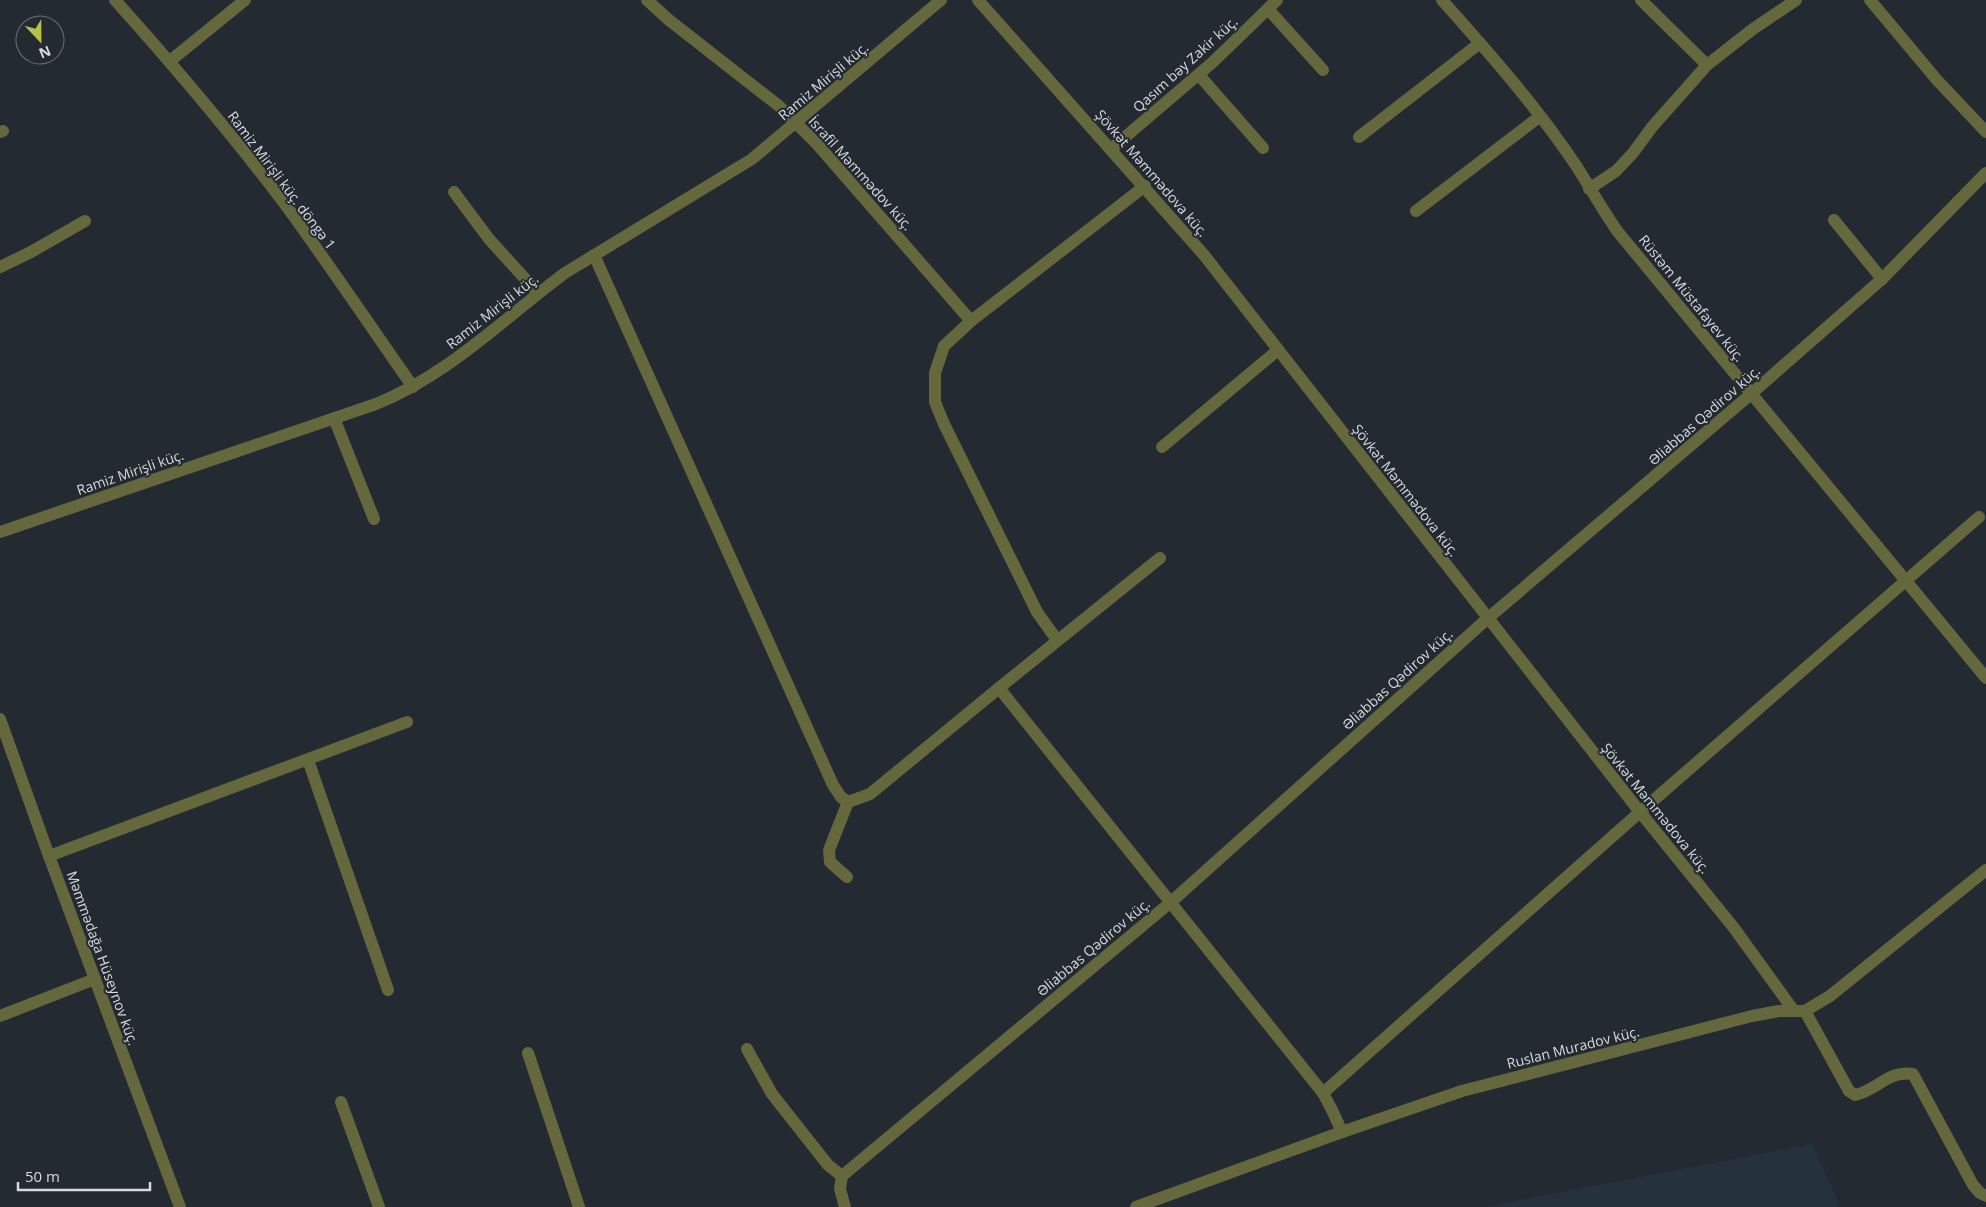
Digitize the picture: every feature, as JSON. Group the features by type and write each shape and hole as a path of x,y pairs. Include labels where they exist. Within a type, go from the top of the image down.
{"street":[{"name":"Ramiz Mirişli küç. döngə 1","path":"115,0 170,61 287,208 413,387"},
{"path":"170,61 245,0"},
{"name":"İsrafil Məmmədov küç.","path":"647,0 669,20 779,106 971,321"},
{"name":"Ramiz Mirişli küç.","path":"0,532 376,404 413,387 500,325 538,293 594,255 636,232 752,159 941,0"},
{"name":"Şövkət Məmmədova küç.","path":"978,0 1145,186 1204,256 1487,619 1799,1011 1849,1091 1855,1095 1903,1072 1914,1074 1973,1185 1980,1193 1986,1196"},
{"name":"Rüstəm Müstafayev küç.","path":"1442,0 1480,42 1539,117 1577,168 1618,232 1986,678"},
{"path":"1641,0 1707,64"},
{"path":"1589,189 1616,171 1633,153 1652,127 1707,64 1753,29 1796,0"},
{"path":"1870,0 1937,80 1986,132"},
{"path":"1272,4 1323,70"},
{"name":"Qasım bəy Zakir küç.","path":"1111,149 1199,74 1272,4"},
{"path":"1359,137 1480,42"},
{"path":"1199,74 1263,148"},
{"path":"1416,211 1539,117"},
{"name":"Əliabbas Qədirov küç.","path":"842,1176 1171,902 1487,619 1752,394 1882,279 1986,173"},
{"path":"1057,640 1037,612 948,433 935,402 934,373 944,346 971,321 1145,186"},
{"path":"454,192 489,239 538,293"},
{"path":"0,267 31,252 85,220"},
{"path":"1834,220 1882,279"},
{"path":"594,255 833,785 841,797 848,802"},
{"path":"1162,447 1278,350"},
{"path":"334,418 374,519"},
{"path":"1322,1094 1640,812 1979,517"},
{"path":"847,877 830,862 828,850 848,802 870,794 1160,558"},
{"path":"999,688 1322,1094 1342,1132"},
{"name":"Məmmədağa Hüseynov küç.","path":"0,719 180,1207"},
{"path":"49,856 407,722"},
{"path":"308,760 388,990"},
{"name":"Ruslan Muradov küç.","path":"1136,1207 1342,1132 1462,1091 1752,1016 1779,1011 1799,1011 1830,996 1986,870"},
{"path":"0,1016 95,978"},
{"path":"747,1049 772,1094 828,1165 842,1176 840,1190 845,1207"},
{"path":"528,1053 579,1207"},
{"path":"341,1102 379,1207"}],"shaded area":[{"path":"1812,1144 1840,1207 1484,1207"}]}
